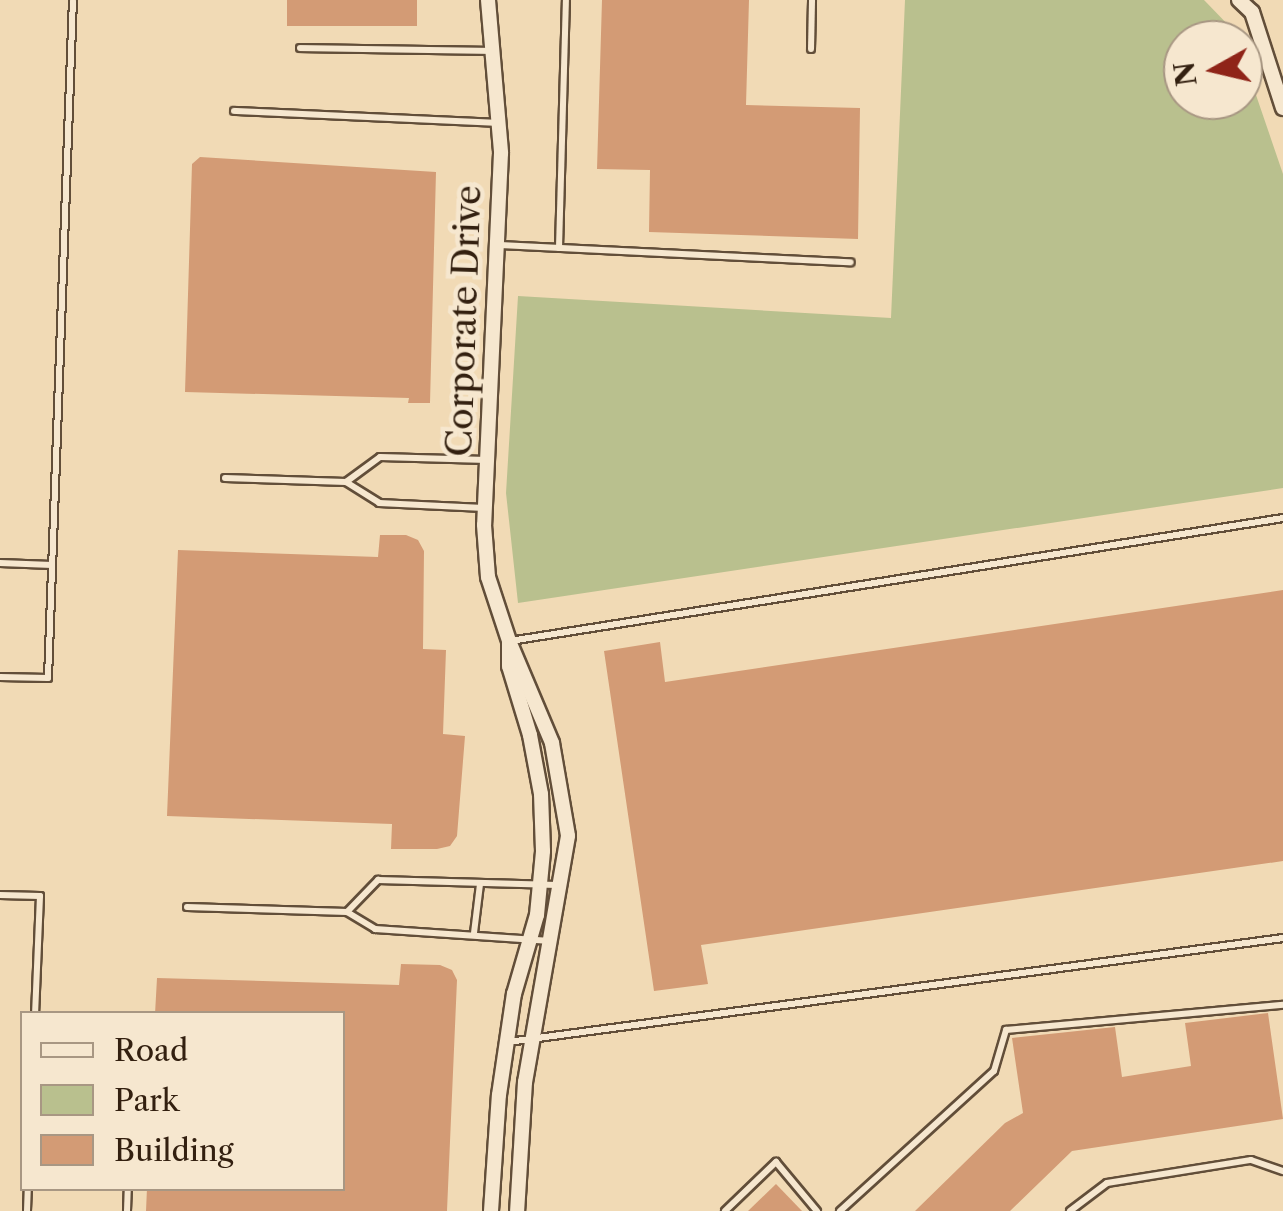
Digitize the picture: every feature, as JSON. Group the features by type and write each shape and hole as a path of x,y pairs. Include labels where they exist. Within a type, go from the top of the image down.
{"street":[{"name":"Corporate Drive","path":"488,0 498,123 497,245 485,508 488,577 509,641 552,743 565,799 568,836 532,1038 518,1146 517,1211"},
{"path":"1239,0 1252,12 1283,108"},
{"name":"Corporate Drive","path":"492,1211 507,1042 540,886 541,794 530,735 509,666 509,641"}],"lane":[{"path":"0,677 48,678 74,0"},
{"path":"559,248 566,0"},
{"path":"811,49 812,0"},
{"path":"300,48 492,51"},
{"path":"234,112 498,123"},
{"path":"497,245 851,262"},
{"path":"346,482 380,457 488,460"},
{"path":"225,478 346,482 379,503 485,508"},
{"path":"509,641 1283,518"},
{"path":"0,563 52,565"},
{"path":"347,912 378,880 561,885"},
{"path":"474,933 480,884"},
{"path":"0,895 40,896 35,1011"},
{"path":"187,907 347,912 375,929 552,941"},
{"path":"507,1042 1283,938"},
{"path":"840,1211 994,1071 1006,1030 1283,1005"},
{"path":"1070,1211 1092,1190 1108,1183 1252,1160 1283,1170"},
{"path":"725,1211 776,1162 816,1211"}],"green space":[{"path":"905,0 1204,0 1223,20 1163,20 1163,120 1263,120 1263,116 1283,174 1283,488 518,603 506,493 518,296 891,318"}],"building":[{"path":"287,0 417,0 417,26 287,26"},
{"path":"602,0 749,0 746,105 860,108 858,239 649,232 650,170 597,169"},
{"path":"200,157 436,172 430,403 408,403 409,398 185,392 192,164"},
{"path":"380,535 406,535 418,540 424,551 423,649 446,650 443,734 465,736 457,836 450,846 391,849 392,824 167,816 178,550 378,557"},
{"path":"1283,590 1283,861 701,945 708,984 654,991 604,651 660,642 665,682"},
{"path":"401,964 440,965 452,970 457,980 447,1211 146,1211 147,1191 345,1191 345,1011 155,1011 157,978 399,985"},
{"path":"1268,1013 1283,1119 1072,1151 1010,1211 915,1211 1005,1123 1023,1113 1012,1038 1115,1027 1122,1077 1191,1066 1185,1023"},
{"path":"776,1184 802,1211 748,1211"}]}
